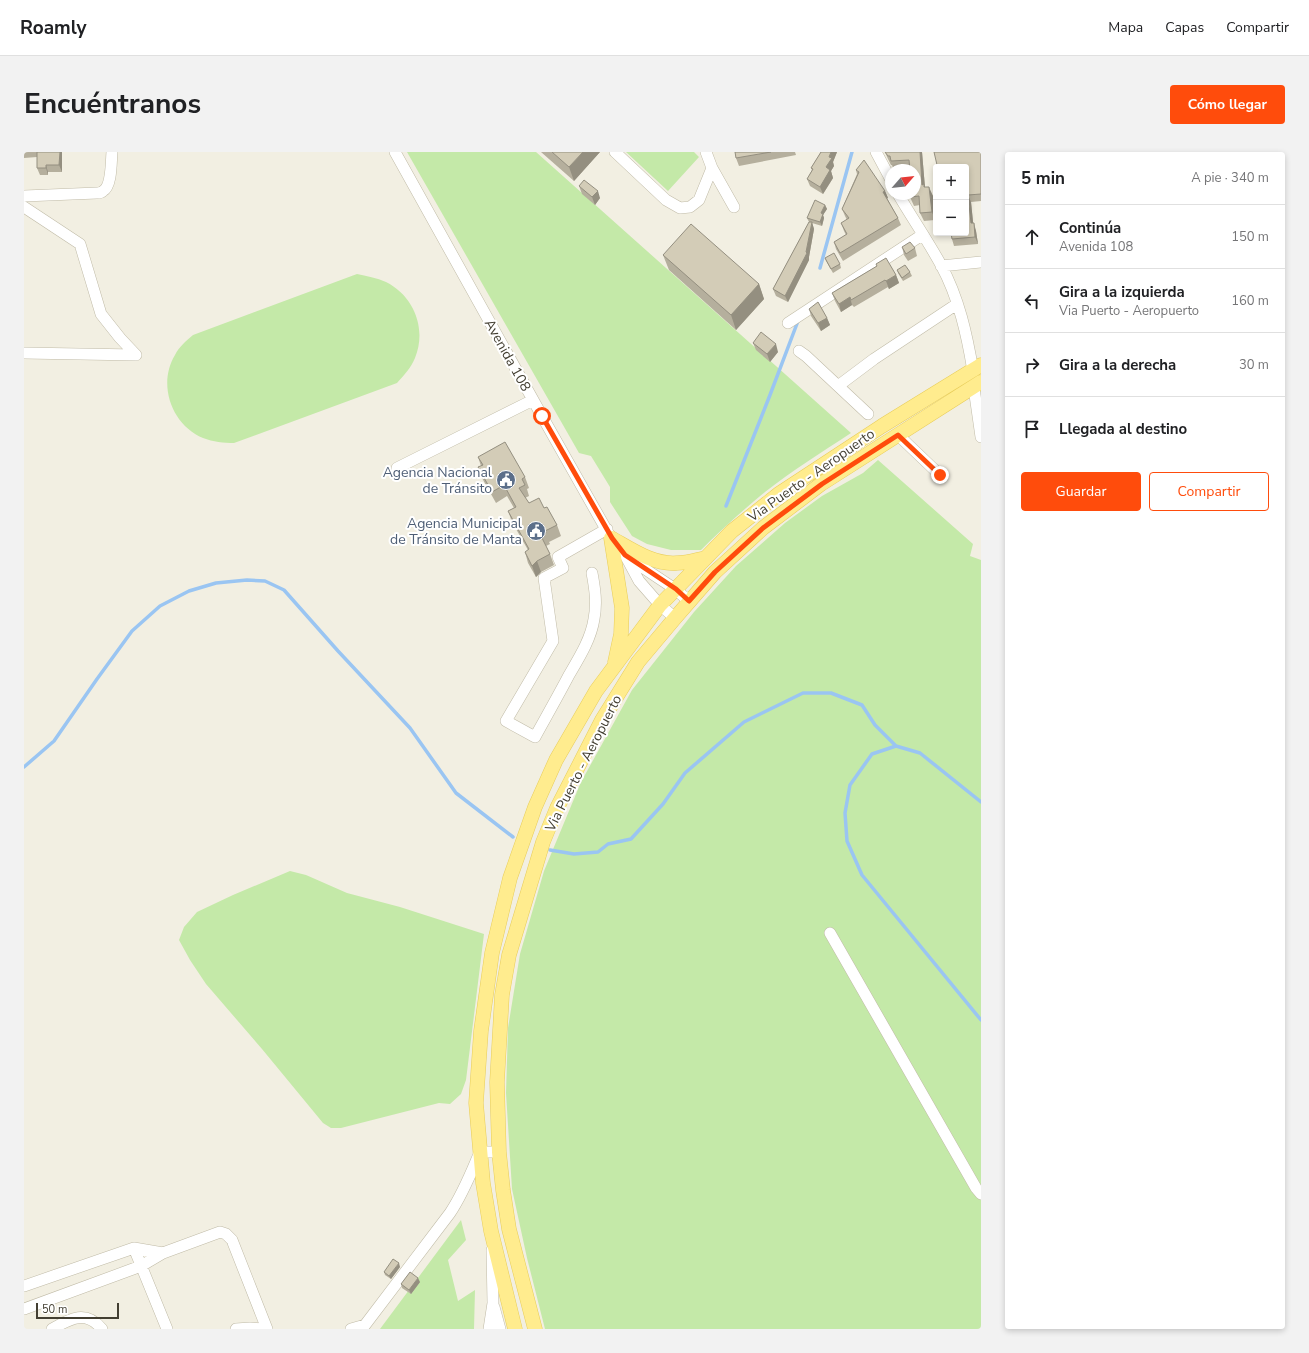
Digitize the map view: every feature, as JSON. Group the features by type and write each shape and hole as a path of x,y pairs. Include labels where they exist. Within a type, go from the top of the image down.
{"main road":[{"name":"Via Puerto - Aeropuerto","path":"535,1329 510,1229 499,1152 497,1082 502,995 509,955 543,842 557,808 602,720 638,662 715,572 763,528 822,484 898,435 977,377"},
{"name":"Via Puerto - Aeropuerto","path":"515,1329 492,1231 483,1183 476,1103 481,1031 492,953 510,878 536,807 556,760 596,691 660,605 732,531 780,493 882,426 977,377"},
{"path":"609,533 639,554 660,562 677,563 705,558"},
{"path":"609,533 622,608 621,634 614,666"}],"street":[{"path":"24,196 97,193 103,191 108,186 110,179 112,152"},
{"name":"Avenida 108","path":"395,152 609,533 625,555 639,581 660,605 675,618"},
{"path":"615,152 666,200 680,208 690,207 699,200 704,191 712,168"},
{"path":"706,152 712,168 734,206"},
{"path":"876,152 885,169"},
{"path":"902,200 941,266 957,304 977,377 981,437"},
{"path":"24,207 80,244 102,314 120,338 136,355 24,353"},
{"path":"788,323 922,234"},
{"path":"941,266 981,262"},
{"path":"838,386 957,304"},
{"path":"799,352 806,356 868,414"},
{"path":"397,468 533,400"},
{"path":"898,435 940,475"},
{"path":"592,573 596,605 594,621 589,636 580,656 535,737 506,721 553,641 544,578 564,568 558,557 609,533"},
{"name":"Avenida 108","path":"625,555 676,589 689,601"},
{"path":"830,933 976,1188 981,1194"},
{"path":"351,1329 366,1327 458,1201 480,1152 499,1152"},
{"path":"489,1329 493,1303 492,1231"},
{"path":"24,1308 141,1266 163,1253 217,1233 226,1234 232,1240 267,1329"},
{"path":"24,1286 134,1248 163,1253"},
{"path":"134,1248 167,1329"},
{"path":"493,1303 500,1329"},
{"path":"56,1328 73,1318 80,1317 94,1320 102,1329"},
{"path":"236,1329 262,1329"}],"green space":[{"path":"407,152 536,152 851,433 796,469 765,492 732,520 701,550 671,550 647,544 632,536 610,502 610,487 591,456 579,453"},
{"path":"626,152 694,152 699,157 668,191"},
{"path":"357,274 386,282 396,288 411,305 416,314 419,336 415,358 397,383 234,443 218,442 203,438 192,432 183,424 171,403 167,379 175,355 190,337"},
{"path":"878,460 973,544 970,556 981,560 981,1329 545,1329 527,1258 512,1189 506,1093 508,1028 520,954 544,871 581,782 632,690 694,612 736,566 785,523 822,496 863,473"},
{"path":"290,871 306,875 347,893 400,907 484,934 466,1080 461,1094 450,1104 439,1103 341,1128 331,1128 323,1123 206,984 179,940 184,927 197,912"},
{"path":"461,1220 466,1240 448,1260 458,1301 475,1290 474,1329 380,1329"}],"building":[{"path":"37,152 60,152 59,165 46,165 46,168 37,168"},
{"path":"552,152 583,152 569,167"},
{"path":"735,152 771,152 736,158"},
{"path":"821,152 831,152 829,157 832,158 826,167 830,170 820,187 807,179 813,169 811,168"},
{"path":"885,152 920,152 921,164 909,164 909,160 891,161 890,156 888,156"},
{"path":"934,152 981,152 981,194 969,195 969,164 937,164"},
{"path":"864,160 885,191 883,192 885,200 888,200 898,218 840,253 834,242 847,234 841,223 849,218 842,209 859,172 856,170"},
{"path":"921,168 922,185 924,184 924,187 929,187 932,212 920,213"},
{"path":"584,180 598,191 592,197 579,186"},
{"path":"815,200 825,205 821,213 823,214 820,222 807,218"},
{"path":"969,204 971,223 974,223 975,237 952,239 952,236 969,236"},
{"path":"809,222 812,222 807,253 785,296 773,289"},
{"path":"691,224 759,284 731,315 663,255"},
{"path":"910,242 915,248 906,254 902,247"},
{"path":"834,253 840,264 831,269 825,258"},
{"path":"886,258 896,275 851,300 850,297 839,304 832,293 877,266 876,264"},
{"path":"905,265 910,272 902,278 897,270"},
{"path":"818,302 827,318 818,323 809,309"},
{"path":"761,332 776,344 767,354 753,343"},
{"path":"505,442 525,477 522,479 525,485 519,488 529,503 539,498 544,508 547,507 557,525 545,531 546,533 541,536 550,554 537,561 532,566 525,552 529,549 508,511 516,507 504,485 492,492 478,467 483,465 478,457"},
{"path":"393,1259 399,1263 389,1276 384,1272"},
{"path":"410,1272 418,1278 409,1290 401,1284"}],"waterway":[{"path":"820,268 852,152"},
{"path":"726,506 798,321"},
{"path":"24,767 54,741 132,631 160,606 189,591 216,583 247,580 265,581 284,590 338,651 410,728 456,793 513,837"},
{"path":"550,850 574,854 598,852 608,844 631,839 663,804 685,773 744,722 803,693 831,693 862,705 875,725 896,746"},
{"path":"981,802 920,753 896,746 872,754 850,785 845,813 847,841 862,875 981,1020"}],"place":[{"name":"Agencia Nacional de Tránsito","path":"506,480"},
{"name":"Agencia Municipal de Tránsito de Manta","path":"536,531"}],"route":[{"path":"542,416 612,538 625,555 676,589 689,601 715,572 763,528 822,484 898,435 940,475"}]}
